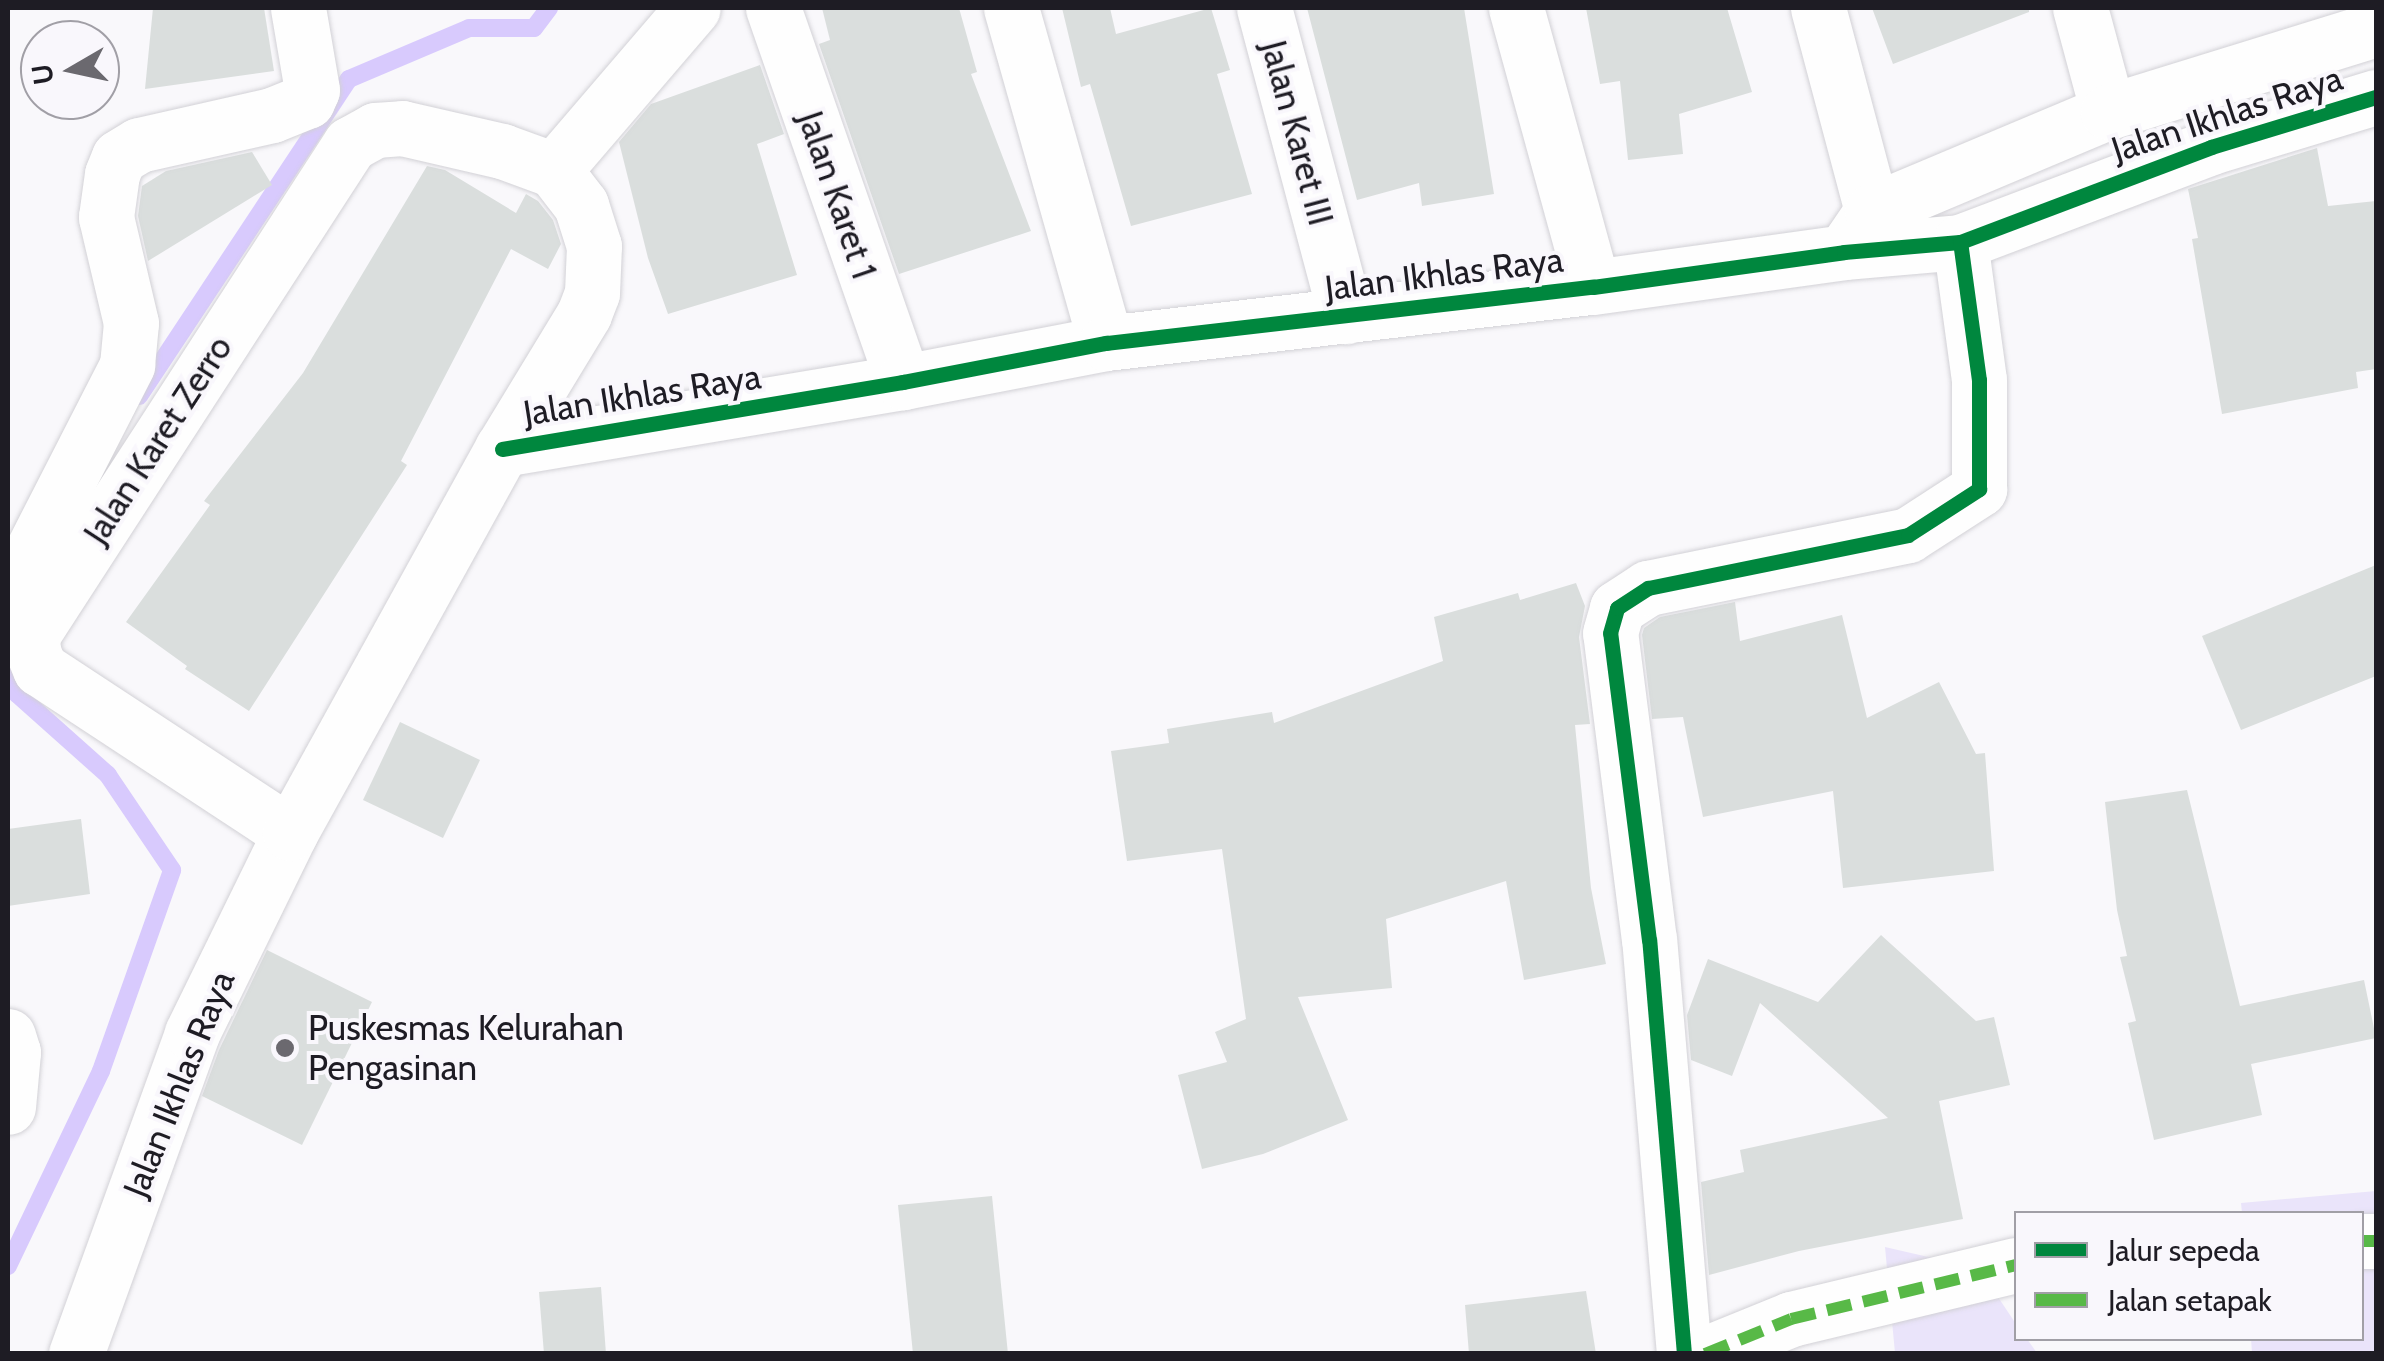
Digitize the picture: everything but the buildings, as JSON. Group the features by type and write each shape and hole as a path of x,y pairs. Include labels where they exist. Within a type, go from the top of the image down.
{"street":[{"path":"8,598 126,365 131,323 106,216 112,174 119,157 139,145 272,115 307,101 312,90 298,8"},
{"path":"502,449 592,293 594,246 581,205 554,170 694,8"},
{"name":"Jalan Karet 1","path":"772,8 903,382"},
{"path":"1011,8 1106,343"},
{"name":"Jalan Karet III","path":"1264,8 1346,316"},
{"path":"1516,8 1593,286"},
{"path":"1818,8 1858,231 2108,112 2364,23"},
{"path":"2080,8 2108,112"},
{"name":"Jalan Ikhlas Raya","path":"76,1354 192,1033 290,833 502,449 903,382 1106,343 1593,286 1858,231 1960,242 2211,146 2376,97"},
{"name":"Jalan Karet Zerro","path":"290,833 40,669 32,635 350,144 375,130 402,128 502,151 554,170"},
{"path":"1684,1354 1649,940 1610,633 1617,608 1648,588 1908,535 1979,489 1980,380 1960,242"},
{"path":"8,1036 13,1052 8,1107"},
{"path":"1705,1354 1791,1319 2014,1264"}],"shaded area":[{"path":"2376,1191 2376,1353 2252,1353 2251,1341 2364,1341 2364,1211 2242,1211 2241,1203"},
{"path":"1885,1247 1937,1259 1996,1294 2014,1321 2014,1341 2028,1341 2037,1353 1895,1353"}],"waterway":[{"path":"139,396 349,79 469,28 534,28 549,8"},
{"path":"8,1266 101,1071 172,870 108,775 17,694 13,660"}],"marked path":[{"path":"2364,1241 2376,1241"},
{"path":"1705,1354 1791,1319 2014,1265"}],"cycle path":[{"path":"502,449 903,382 1106,343 1593,287 1844,252 1960,242 2211,147 2376,97"},
{"path":"1684,1354 1649,940 1610,633 1617,608 1648,588 1908,535 1979,489 1979,380 1960,242"}],"place":[{"name":"Puskesmas Kelurahan Pengasinan","path":"285,1048"}]}
